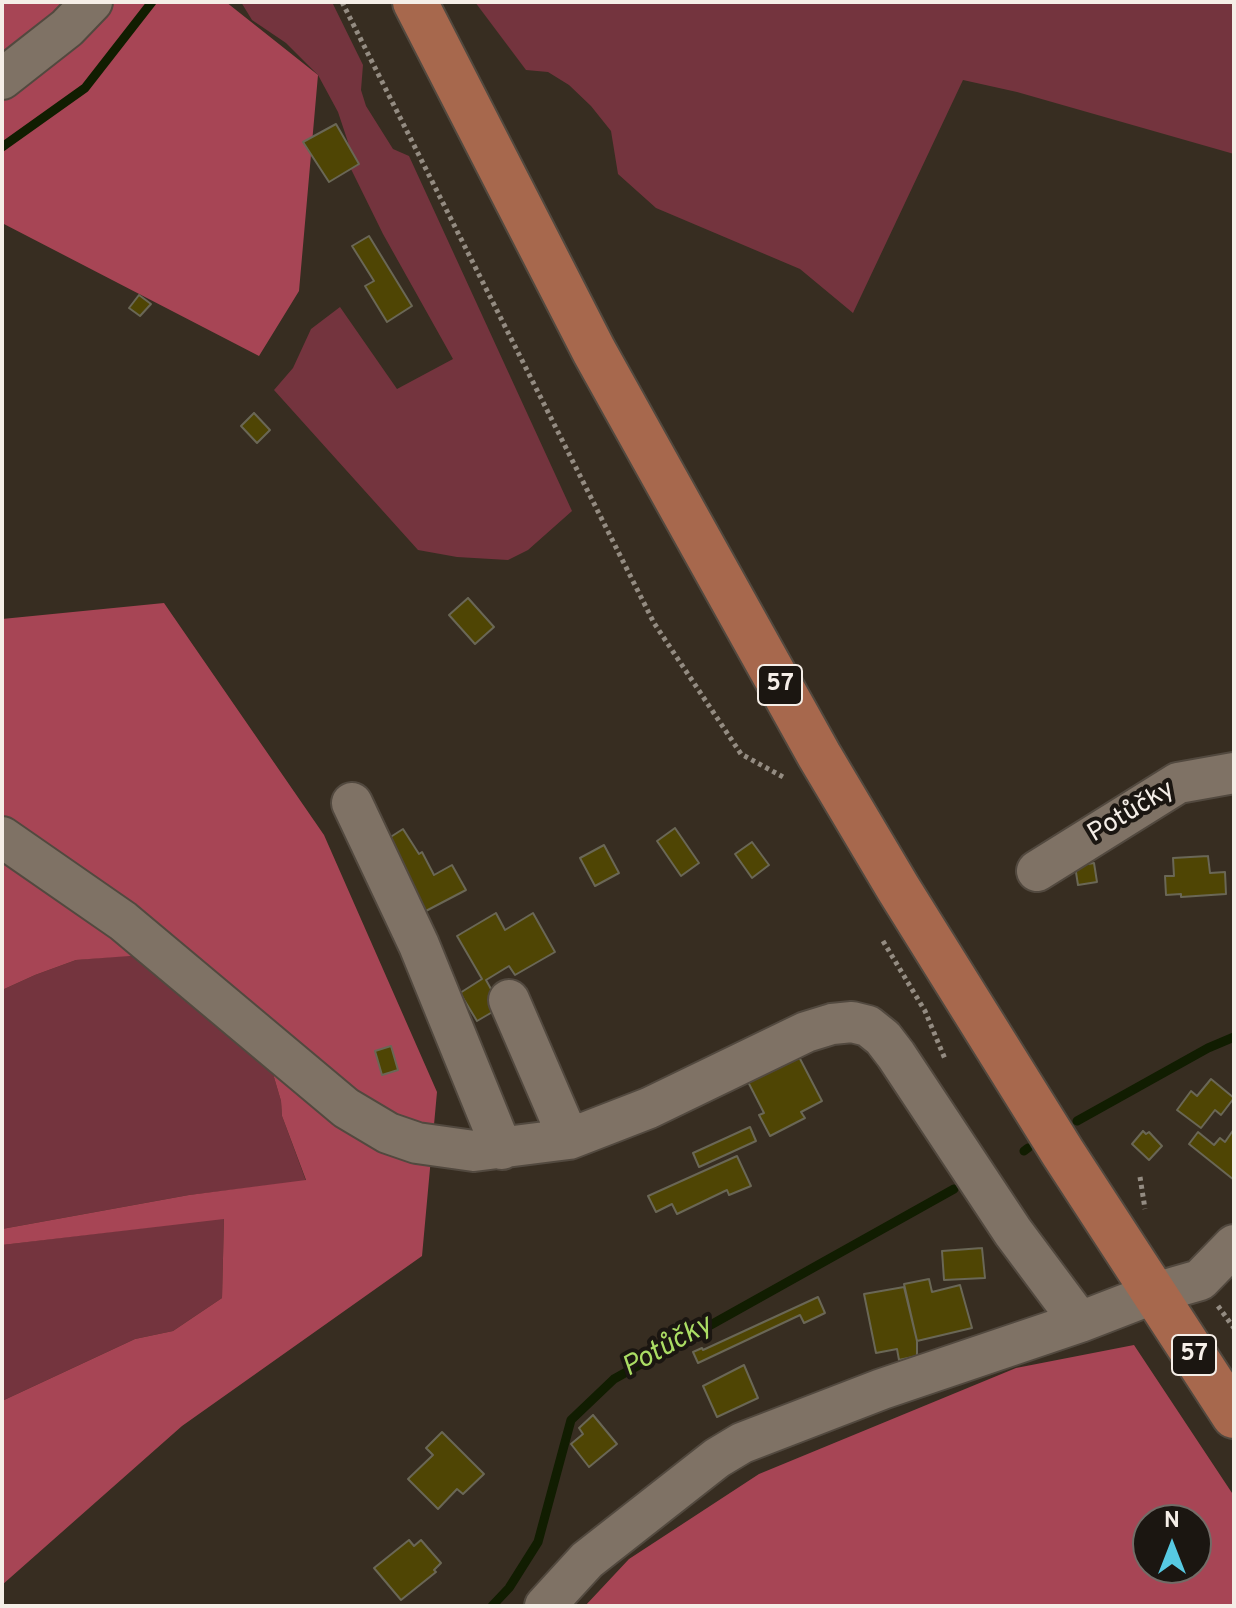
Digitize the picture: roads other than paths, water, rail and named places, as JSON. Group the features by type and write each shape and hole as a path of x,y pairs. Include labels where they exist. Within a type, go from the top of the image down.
{"main road":[{"name":"57","path":"415,2 594,351 819,755 976,1013 1234,1416"}],"street":[{"path":"2,79 67,28 92,2"},
{"name":"Potůčky","path":"1037,871 1178,783 1234,773"},
{"path":"352,803 419,945 502,1149"},
{"path":"2,837 123,921 346,1108 388,1133 417,1143 474,1151 569,1139 649,1108 806,1032 852,1022 868,1026 883,1038 896,1055 1013,1232 1080,1322"},
{"path":"509,1000 569,1139"},
{"path":"545,1606 587,1560 717,1458 742,1443 882,1389 1200,1280 1234,1245"}],"waterway":[{"path":"2,147 85,88 152,2"},
{"name":"Potůčky","path":"1077,1121 1208,1048 1234,1037"},
{"name":"Potůčky","path":"1024,1151 1028,1148"},
{"name":"Potůčky","path":"492,1606 509,1588 538,1542 571,1420 614,1379 954,1189"}]}
